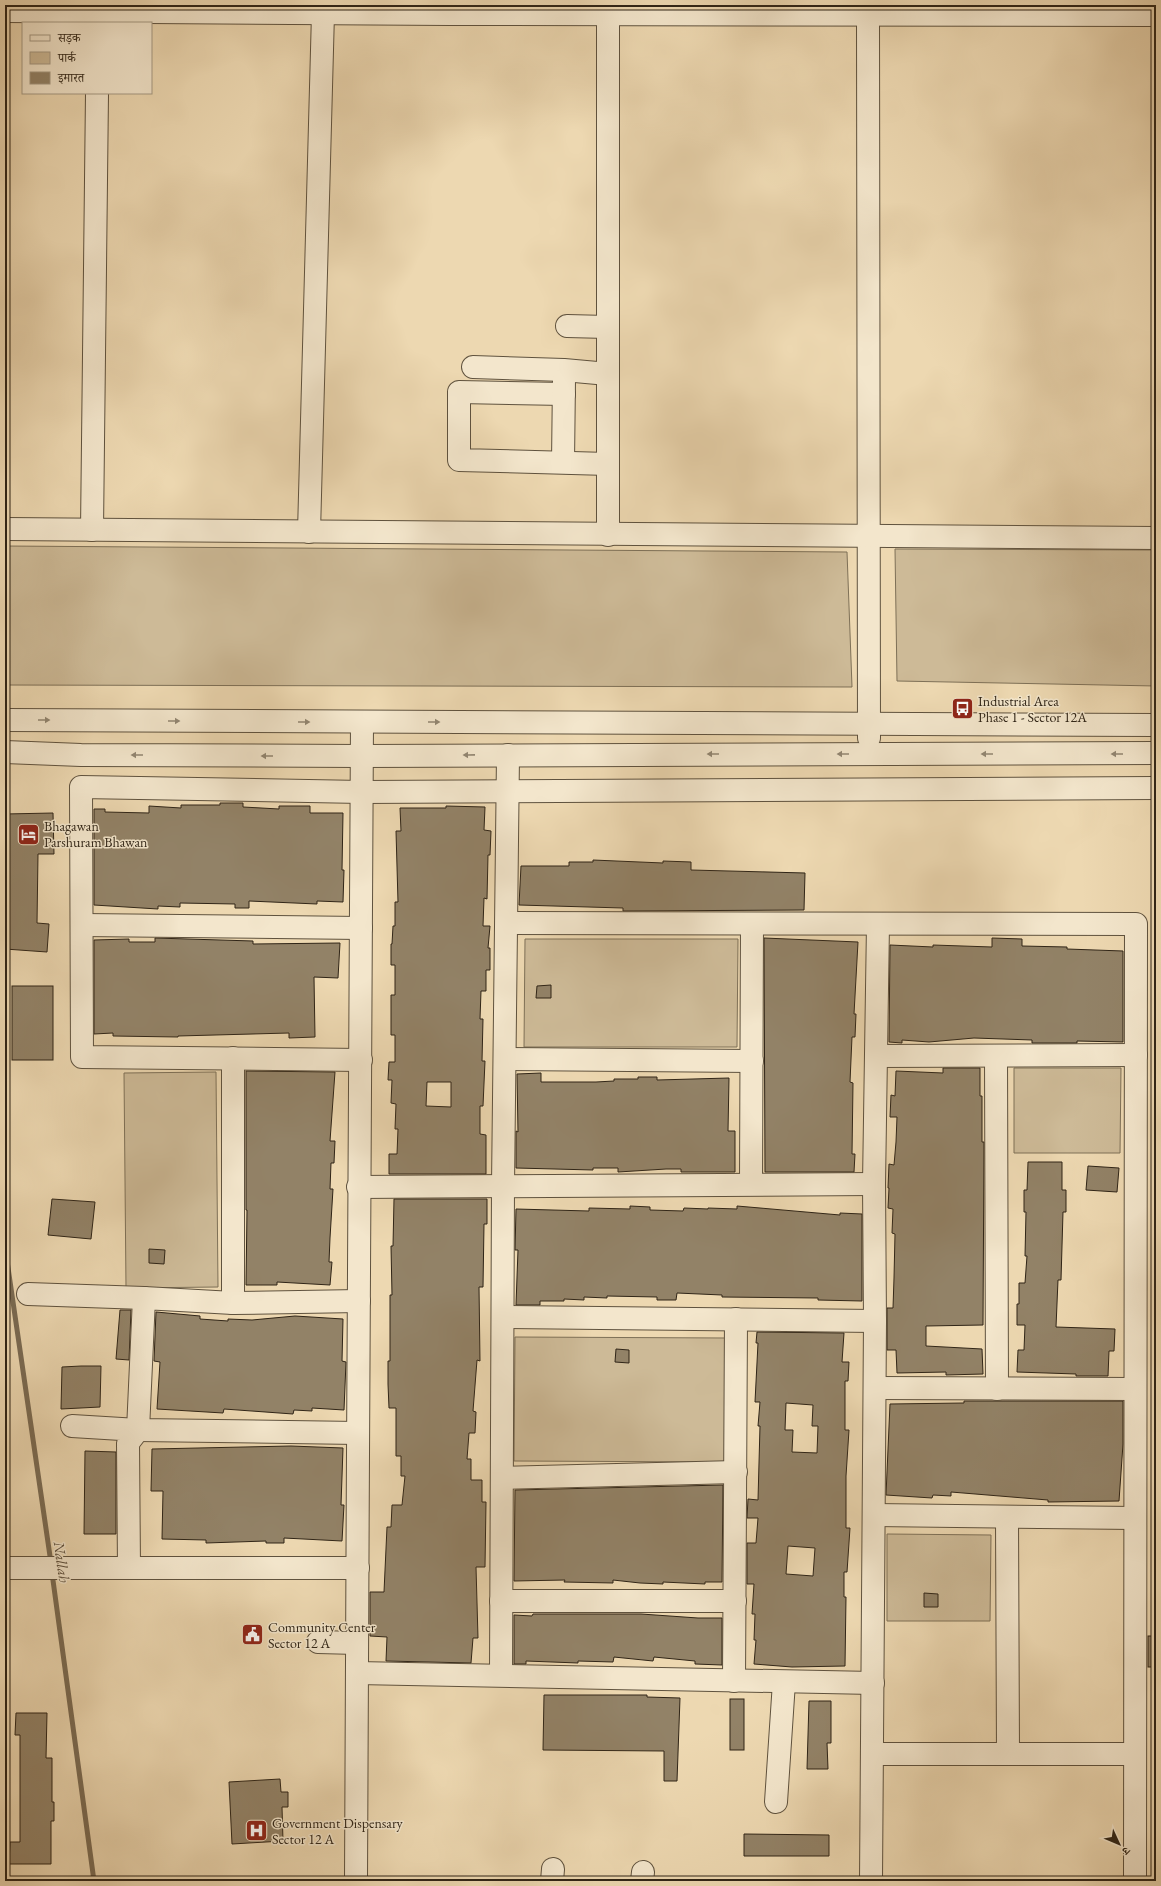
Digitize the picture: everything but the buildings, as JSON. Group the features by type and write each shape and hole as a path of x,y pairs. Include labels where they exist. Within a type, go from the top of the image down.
{"street":[{"path":"5,11 98,17 229,9 323,13 497,10 608,14 721,10 868,15 1156,15"},
{"path":"309,532 323,13"},
{"path":"608,14 608,535"},
{"path":"868,15 869,754"},
{"path":"92,530 97,94"},
{"path":"567,326 607,327"},
{"path":"473,367 564,370 608,374"},
{"path":"526,393 527,369"},
{"path":"563,462 564,370"},
{"path":"564,394 459,392 459,460 608,464"},
{"path":"5,529 608,535 1156,538"},
{"path":"5,720 362,723 1156,725"},
{"path":"356,1881 359,1301 358,1187 361,1060 362,723"},
{"path":"5,752 89,755 362,756 1156,753"},
{"path":"501,1675 504,1317 503,1185 506,1059 508,755"},
{"path":"361,1060 82,1056 81,787 362,792 508,790 1156,788"},
{"path":"507,923 1136,924 1135,1881"},
{"path":"751,1184 752,924"},
{"path":"871,1881 875,1388 874,1184 878,924"},
{"path":"82,925 361,928"},
{"path":"877,1056 1136,1055"},
{"path":"996,1056 997,1389"},
{"path":"233,1058 233,1303"},
{"path":"506,1059 752,1061"},
{"path":"358,1187 874,1184"},
{"path":"28,1294 233,1303 359,1301"},
{"path":"129,1568 128,1443 138,1430 144,1298"},
{"path":"504,1317 875,1321"},
{"path":"734,1681 736,1319"},
{"path":"875,1388 1135,1389"},
{"path":"72,1426 138,1430 358,1433"},
{"path":"502,1478 736,1472"},
{"path":"874,1515 1007,1518 1135,1518"},
{"path":"1007,1518 1008,1754"},
{"path":"12,1568 358,1568"},
{"path":"501,1601 735,1601"},
{"path":"318,1642 357,1643"},
{"path":"357,1673 873,1683"},
{"path":"776,1802 784,1682"},
{"path":"872,1754 1135,1754"}],"green space":[{"path":"5,546 847,552 852,687 5,685"},
{"path":"895,549 1156,550 1156,686 897,681"},
{"path":"525,939 738,939 737,1047 524,1047"},
{"path":"1014,1068 1121,1068 1120,1153 1014,1153"},
{"path":"216,1072 218,1287 126,1288 124,1073"},
{"path":"515,1337 727,1338 725,1462 514,1461"},
{"path":"887,1534 991,1535 990,1621 887,1621"}],"waterway":[{"name":"Nallah","path":"5,1247 51,1563"},
{"name":"Nallah","path":"52,1573 94,1881"}],"place":[{"name":"Industrial Area Phase 1 - Sector 12A","path":"962,709"},
{"name":"Bhagawan Parshuram Bhawan","path":"29,834"},
{"name":"Community Center Sector 12 A","path":"253,1635"},
{"name":"Government Dispensary Sector 12 A","path":"257,1831"}]}
